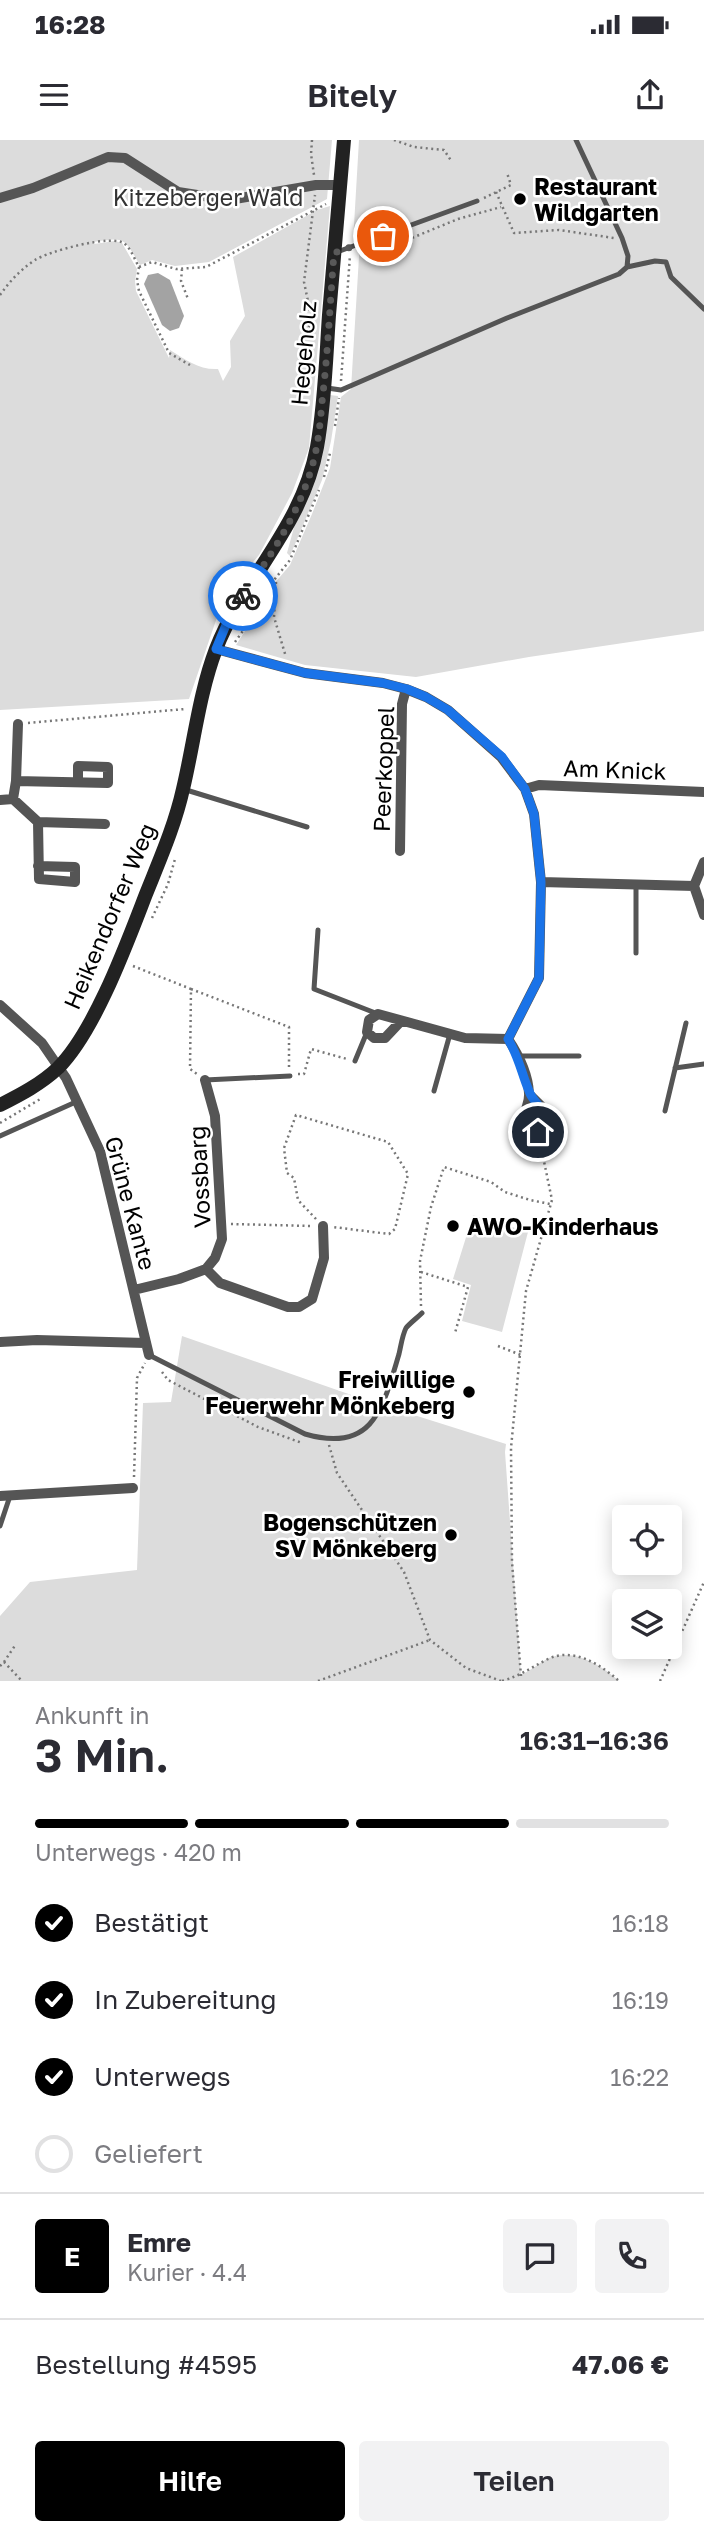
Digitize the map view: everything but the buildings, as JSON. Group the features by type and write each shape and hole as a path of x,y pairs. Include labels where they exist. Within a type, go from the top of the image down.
{"street":[{"name":"Hegeholz","path":"268,558 295,514 317,447 344,140"},
{"path":"0,198 33,188 108,157 125,158 178,191 229,200 316,185 339,192"},
{"name":"Heikendorfer Weg","path":"0,1105 32,1088 58,1067 78,1042 120,961 176,818 216,649 231,613 268,558"},
{"path":"216,649 292,670 407,689 448,710 502,757 525,789 534,814 541,882 539,978 508,1039"},
{"name":"Peerkoppel","path":"400,851 402,704 407,689"},
{"path":"13,799 18,724"},
{"path":"16,781 78,782"},
{"name":"Am Knick","path":"525,789 539,785 704,792"},
{"path":"0,800 13,799 38,822 105,824"},
{"path":"38,822 38,866"},
{"path":"704,862 699,886 704,915"},
{"path":"541,882 699,886"},
{"name":"Grüne Kante","path":"0,1005 42,1043 78,1101 100,1151 149,1355"},
{"path":"401,1021 385,1038 374,1038 367,1032 369,1020 378,1014 465,1038 508,1039"},
{"path":"508,1039 519,1056 530,1095 543,1108 546,1119 538,1132 526,1127 523,1113 530,1095"},
{"name":"Vossbarg","path":"205,1080 215,1116 222,1239 215,1258 206,1269"},
{"path":"134,1290 206,1269 220,1283 288,1307 299,1307 312,1299 324,1258 323,1226"},
{"path":"0,1342 37,1340 145,1343"},
{"path":"5,1496 133,1488"}],"lane":[{"path":"576,140 622,238 628,256 626,267"},
{"path":"334,253 477,201"},
{"path":"324,388 341,390 507,318 619,274 626,267 655,261 666,262 671,277 704,309"},
{"path":"183,789 307,827"},
{"path":"636,885 636,953"},
{"path":"318,930 314,989 378,1014"},
{"path":"665,1111 686,1023"},
{"path":"355,1061 367,1032"},
{"path":"434,1091 450,1034"},
{"path":"519,1056 579,1056"},
{"path":"675,1068 704,1064"},
{"path":"205,1080 290,1076"},
{"path":"0,1136 78,1101"},
{"path":"149,1355 305,1434 329,1440 352,1436 370,1425 380,1412 407,1328 422,1313"},
{"path":"0,1526 5,1496"}],"path":[{"path":"301,369 301,341 309,327 309,306 304,282 316,185 311,154 312,140"},
{"path":"394,140 414,147 444,150 452,162"},
{"path":"477,201 511,185 507,173"},
{"path":"139,267 152,262 182,269 206,267 312,210 339,192"},
{"path":"496,192 513,233 559,230 622,238"},
{"path":"402,243 458,219 501,207"},
{"path":"0,296 11,279 37,258 89,243 116,240 124,243 139,267 139,291 169,353 190,365"},
{"path":"182,269 181,281 188,299"},
{"path":"277,578 274,617 280,642 292,670"},
{"path":"18,724 182,709"},
{"path":"120,961 289,1027 290,1076"},
{"path":"191,989 190,1069 205,1080"},
{"path":"304,1073 311,1049 355,1061"},
{"path":"221,1224 323,1226 389,1234 395,1229 408,1174 388,1142 296,1115 284,1148 287,1173 294,1178 298,1200 323,1226"},
{"path":"521,1676 512,1562 511,1448 526,1291 552,1200 538,1132"},
{"path":"422,1313 420,1261 431,1207 444,1167 491,1182 505,1192 550,1205"},
{"path":"420,1272 468,1287 455,1333"},
{"path":"498,1346 521,1355"},
{"path":"133,1488 137,1378 149,1355"},
{"path":"329,1440 337,1473 404,1572 430,1640 466,1668 502,1681 521,1676 550,1658 566,1655 581,1657 619,1681"},
{"path":"660,1681 704,1581"},
{"path":"318,1681 430,1640"},
{"path":"0,1666 16,1644"},
{"path":"4,1662 22,1681"}],"green space":[{"name":"Kitzeberger Wald","path":"0,140 332,140 327,199 209,262 175,266 152,260 140,265 122,241 93,242 122,243 137,269 136,291 169,358 170,350 199,366 218,369 223,381 231,367 230,341 245,316 233,257 317,210 330,206 309,448 292,493 259,555 224,597 189,699 0,710"},
{"path":"359,140 704,140 704,631 416,677 305,665 236,645 247,628 253,609 290,565 330,468 341,397 351,389 360,240 353,242"},
{"path":"330,395 338,396 322,480 290,556 287,553"},
{"path":"473,1215 528,1232 502,1332 462,1321 471,1285 453,1279"},
{"path":"182,1336 360,1398 506,1444 521,1675 549,1658 568,1655 596,1664 619,1681 0,1681 0,1616 30,1582 137,1570 143,1403 171,1402"}],"shaded area":[{"path":"158,273 170,280 184,316 179,328 170,331 162,325 144,284 148,275"}],"way so far":[{"path":"243,596 295,514 311,470 317,447 324,388 334,253 383,236"}],"place":[{"name":"Restaurant Wildgarten","path":"520,199"},
{"name":"AWO-Kinderhaus","path":"453,1226"},
{"name":"Freiwillige Feuerwehr Mönkeberg","path":"469,1392"},
{"name":"Bogenschützen SV Mönkeberg","path":"451,1535"}],"route":[{"path":"243,596 231,613 216,649 305,673 383,683 426,697 448,710 502,757 525,789 534,814 541,882 539,978 508,1039 519,1056 530,1095 543,1108 546,1119 538,1132"}]}
